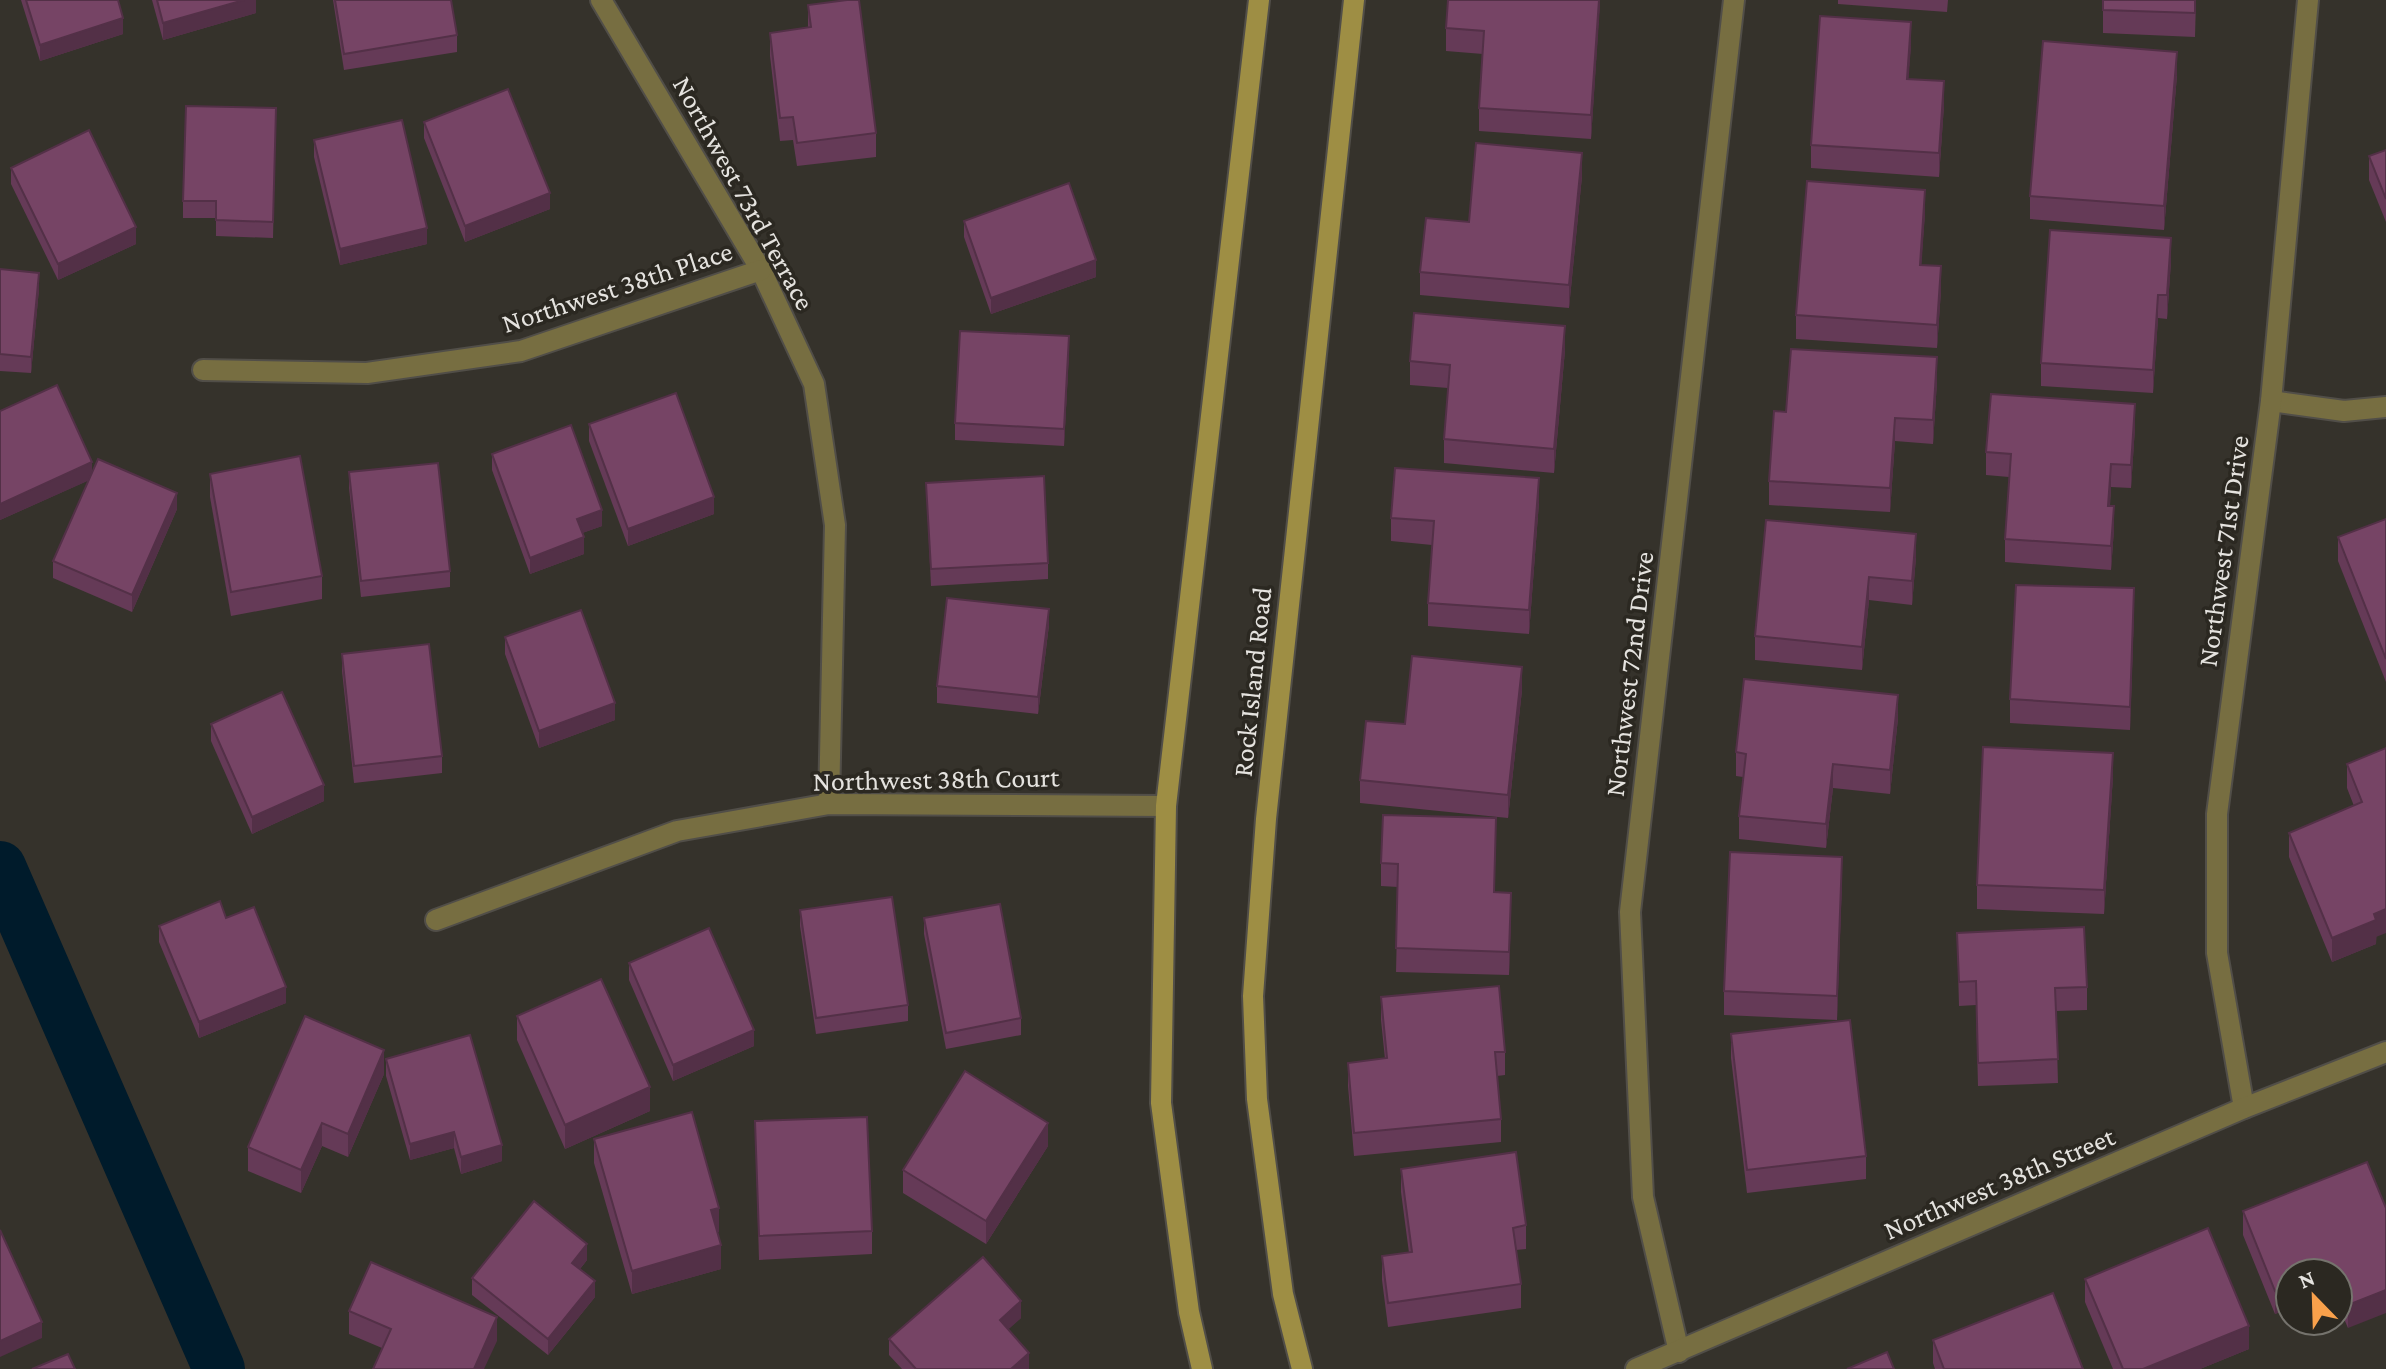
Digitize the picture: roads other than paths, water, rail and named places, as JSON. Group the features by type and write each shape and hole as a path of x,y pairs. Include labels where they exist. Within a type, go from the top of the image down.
{"main road":[{"path":"1202,1369 1189,1312 1161,1103 1166,806 1259,0"},
{"name":"Rock Island Road","path":"1302,1369 1283,1294 1257,1099 1253,996 1266,819 1354,0"}],"street":[{"name":"Northwest 73rd Terrace","path":"601,0 761,270 814,384 835,525 829,804"},
{"name":"Northwest 72nd Drive","path":"1679,1352 1643,1197 1630,912 1734,0"},
{"name":"Northwest 71st Drive","path":"2244,1108 2217,953 2217,814 2271,401 2308,0"},
{"name":"Northwest 38th Place","path":"203,370 367,373 521,351 761,270"},
{"path":"2271,401 2344,411 2386,407"},
{"name":"Northwest 38th Court","path":"436,920 677,831 829,804 1166,806"},
{"name":"Northwest 38th Street","path":"1636,1369 2244,1108 2386,1052"}],"waterway":[{"path":"0,867 219,1369"}]}
